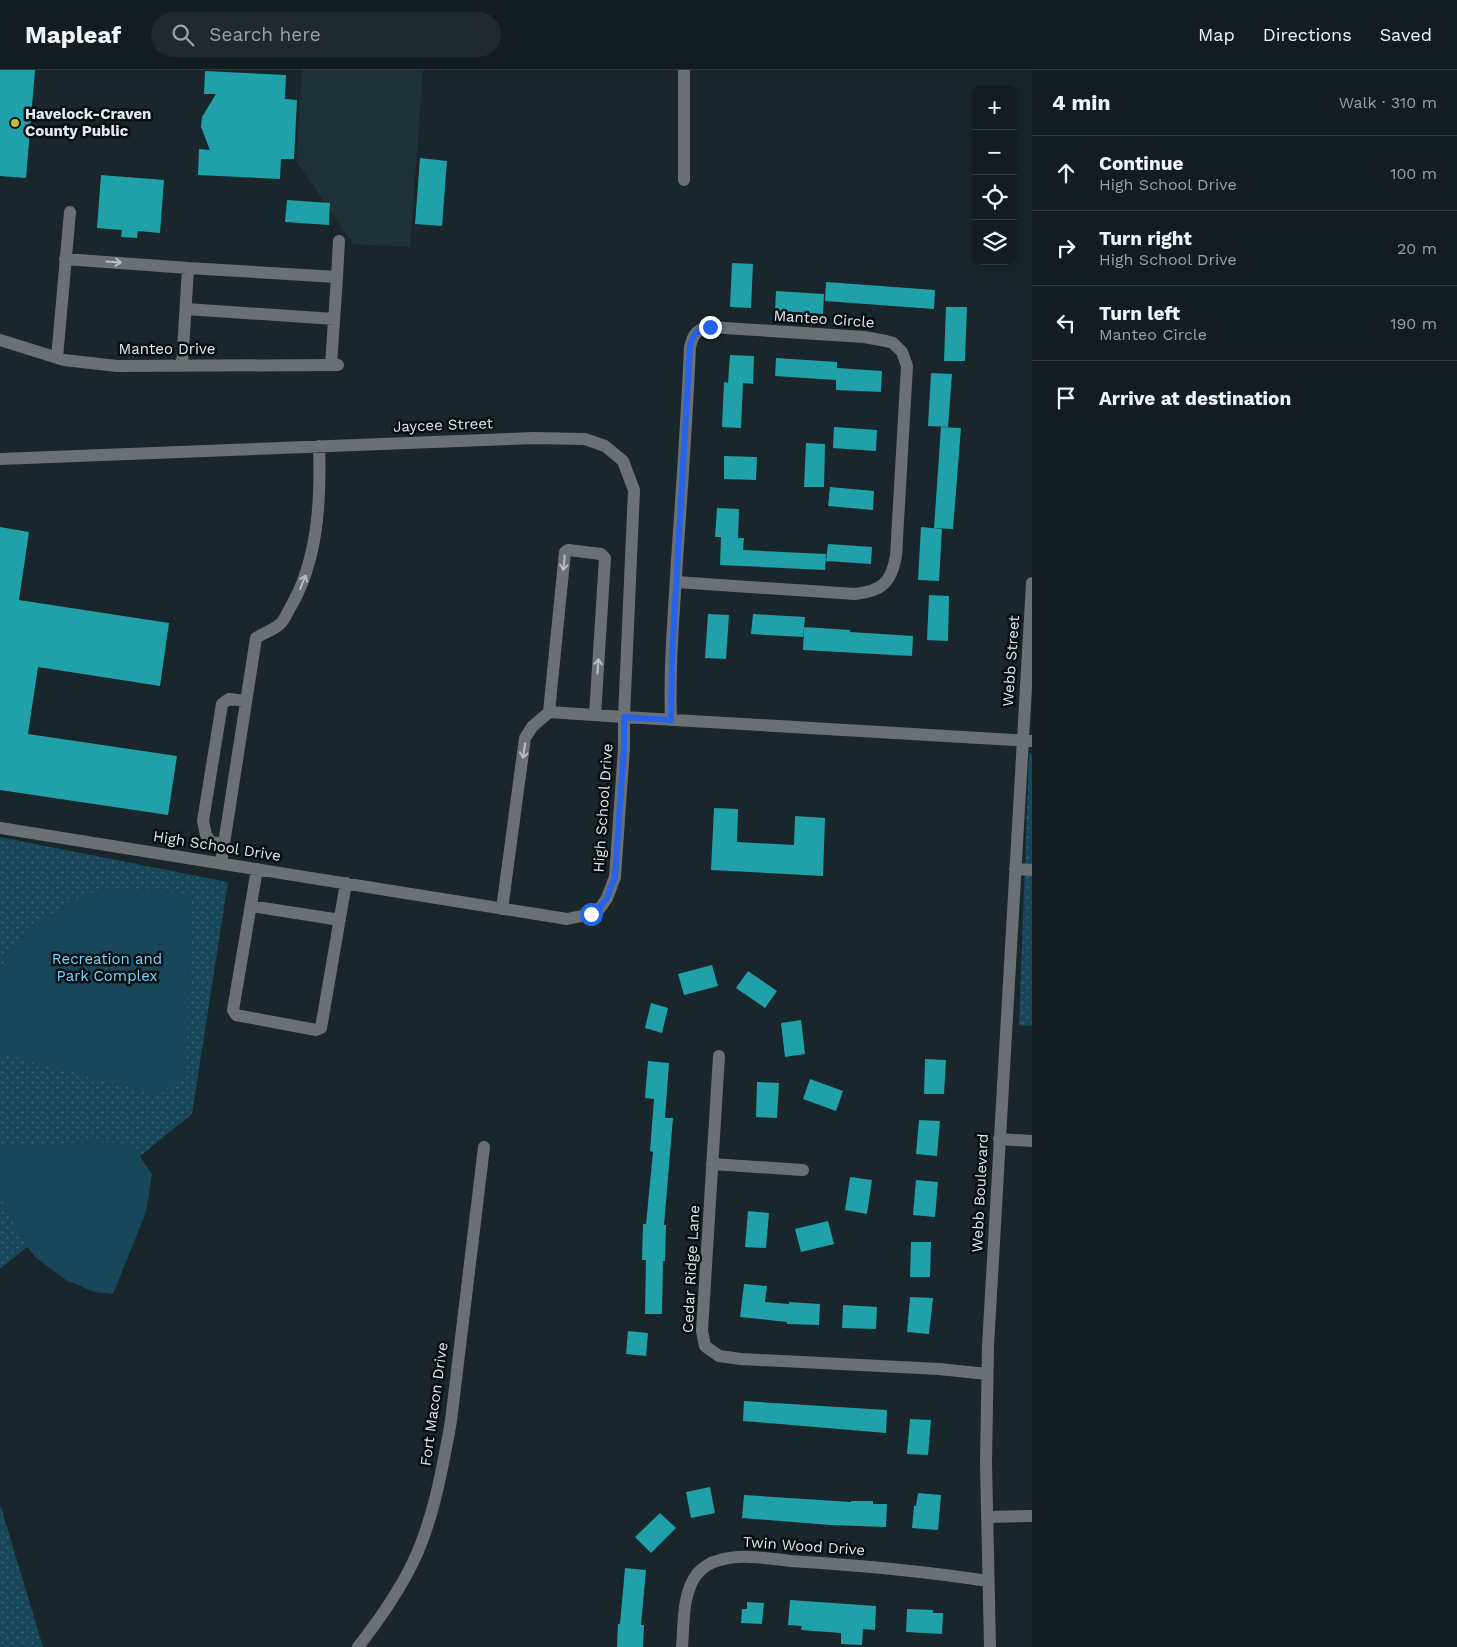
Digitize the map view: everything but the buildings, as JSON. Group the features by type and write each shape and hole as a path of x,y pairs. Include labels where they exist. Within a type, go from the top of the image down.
{"street":[{"path":"684,70 684,180"},
{"path":"57,358 70,212"},
{"path":"186,309 334,319 339,242"},
{"path":"65,259 337,276"},
{"path":"182,366 188,268"},
{"name":"Manteo Drive","path":"0,340 57,358 117,366 334,365 334,319"},
{"name":"Manteo Circle","path":"671,720 672,656 676,582 690,346 696,332 702,328 710,327 864,336 893,343 902,352 907,366 896,556 890,577 884,584 876,590 855,594 676,582"},
{"name":"Jaycee Street","path":"0,459 533,438 585,439 605,446 623,460 634,490 624,717"},
{"path":"221,863 256,638 280,624 297,596 308,569 314,547 320,468 319,446"},
{"path":"502,909 526,738 532,727 549,712 565,552 568,550 602,554 605,558 595,715"},
{"name":"Webb Street","path":"1027,741 1032,583"},
{"path":"224,844 211,842 206,834 203,821 222,704 229,699 246,701"},
{"path":"549,712 1027,741"},
{"name":"High School Drive","path":"0,828 567,919 591,914 600,907 607,898 615,877 624,748 624,717"},
{"name":"Webb Boulevard","path":"990,1647 986,1517 987,1374 1015,869 1027,741"},
{"path":"257,869 233,1010 236,1015 316,1030 321,1028 346,883"},
{"path":"1015,869 1032,870"},
{"path":"251,906 340,920"},
{"name":"Cedar Ridge Lane","path":"720,1056 702,1331 705,1346 719,1356 741,1359 939,1369 987,1374"},
{"path":"1000,1139 1032,1141"},
{"name":"Fort Macon Drive","path":"358,1647 387,1608 408,1573 420,1545 434,1500 451,1421 484,1147"},
{"path":"712,1164 803,1170"},
{"path":"986,1517 1032,1516"},
{"name":"Twin Wood Drive","path":"682,1647 686,1600 690,1588 698,1574 708,1564 721,1559 748,1558 866,1566 936,1573 988,1581"}],"shaded area":[{"path":"302,70 423,70 410,247 353,244 296,161"}],"green space":[{"path":"1029,754 1032,754 1032,1026 1019,1025"},
{"name":"Recreation and Park Complex","path":"0,837 228,882 192,1114 0,1269"},
{"path":"118,888 191,894 186,1072 159,1095 0,1053 0,973 12,946 46,917 82,895"},
{"path":"98,1141 131,1144 152,1174 146,1212 113,1294 94,1292 66,1280 35,1257 18,1233 3,1202 0,1179 0,1147"},
{"path":"0,1504 43,1647 0,1647"}],"place":[{"name":"Havelock-Craven County Public","path":"15,123"}],"route":[{"path":"591,914 607,898 615,877 624,748 624,717 671,720 672,656 690,346 696,332 702,328 710,327"}]}
